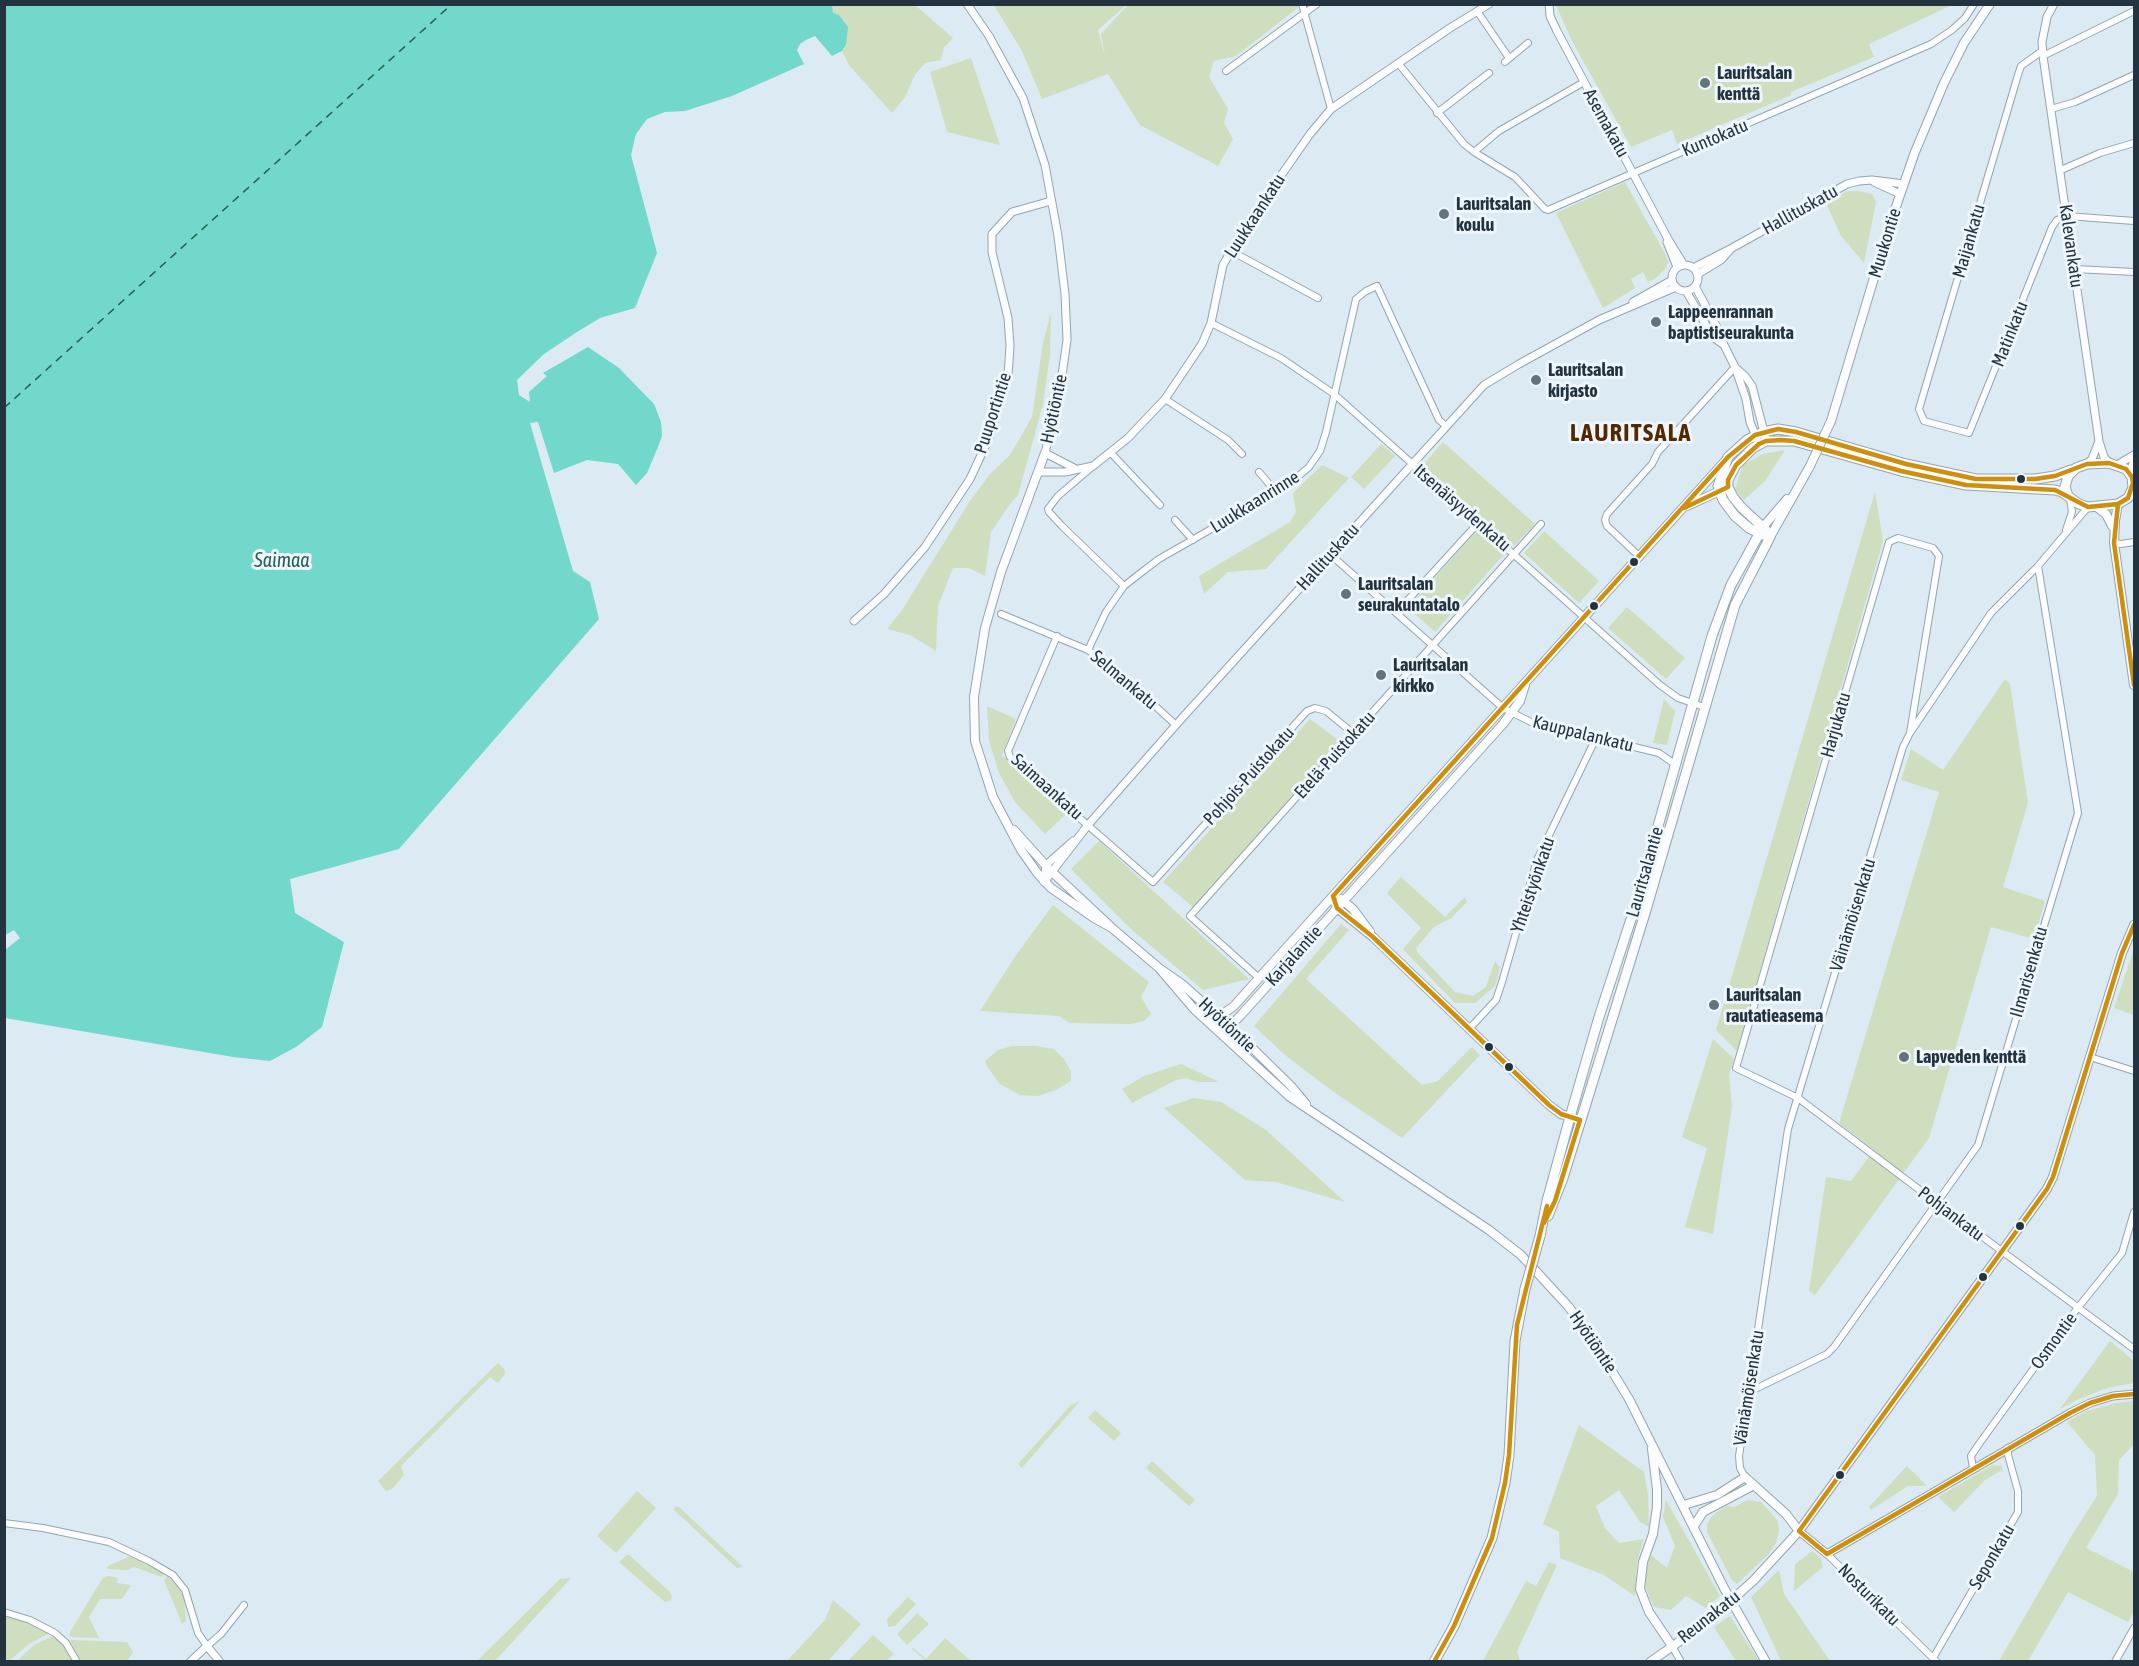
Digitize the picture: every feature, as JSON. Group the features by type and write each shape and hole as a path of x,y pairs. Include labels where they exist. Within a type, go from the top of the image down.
{"main road":[{"name":"Muukontie","path":"1770,537 1810,466 1831,421 1915,152 1944,83 1964,43 1990,4"},
{"path":"1761,438 1778,429 1796,432 1937,472 1976,479 2036,479 2055,476 2087,464 2113,464 2132,476 2131,497 2118,504 2093,507"},
{"path":"1761,438 1794,441 1901,471 1966,484 2055,490 2093,507 2109,518 2114,532"},
{"name":"Karjalantie","path":"1210,1023 1234,1006 1728,457 1742,444 1761,438"},
{"name":"Karjalantie","path":"1684,508 1728,483 1736,465 1761,438"},
{"name":"Hyötiöntie","path":"1045,453 992,600 985,628 974,697 975,741 985,774 1004,818 1021,850 1044,882 1094,918 1113,928"},
{"name":"Karjalantie","path":"1718,488 1728,457"},
{"path":"2069,497 2066,480 2070,472 2076,468"},
{"path":"1728,483 1742,508 1761,531"},
{"path":"1718,488 1735,516 1770,537"},
{"name":"Karjalantie","path":"1699,490 1718,488"},
{"name":"Muukontie","path":"1761,531 1797,488"},
{"path":"2118,504 2114,543 2134,685"},
{"name":"Lauritsalantie","path":"1434,1662 1454,1626 1488,1549 1497,1516 1509,1455 1515,1341 1525,1289 1570,1117 1599,1017 1635,907 1712,636 1731,585 1761,531"},
{"name":"Lauritsalantie","path":"1544,1223 1555,1201 1646,910 1735,605 1770,537"},
{"name":"Karjalantie","path":"1220,1032 1230,1026 1512,713 1520,701 1526,684"},
{"name":"Hyötiöntie","path":"1004,818 1046,866 1159,968 1210,1023 1290,1097 1449,1202 1521,1255 1569,1306 1620,1383 1724,1588 1766,1662"},
{"path":"1333,896 1337,908 1374,937 1549,1106 1580,1120"},
{"path":"1333,896 1344,900 1358,914 1374,937"},
{"path":"1684,1506 1717,1495 1745,1477 1786,1514 1799,1531 2047,1189 2053,1177 2122,953 2134,925"},
{"name":"Hyötiöntie","path":"1159,968 1182,984 1230,1026 1291,1086 1314,1114"},
{"path":"1650,1440 1658,1507 1653,1534 1643,1562 1640,1589 1649,1612 1672,1646"},
{"path":"1694,1526 1703,1512 1754,1485"},
{"name":"Reunakatu","path":"1650,1662 1710,1620 1765,1569 1799,1531"}],"street":[{"name":"Hyötiöntie","path":"967,4 1023,98 1045,165 1052,201 1065,294 1067,340 1059,396 1045,453"},
{"path":"1302,4 1331,109"},
{"path":"1226,71 1317,4"},
{"name":"Luukkaankatu","path":"1039,472 1078,470 1093,466 1128,438 1165,399 1202,344 1210,322 1219,278 1243,230 1303,143 1331,109 1489,4"},
{"name":"Asemakatu","path":"1549,4 1553,23 1681,266"},
{"name":"Kuntokatu","path":"1474,152 1515,177 1543,208 1548,210 1931,44 1965,18 1974,4"},
{"name":"Kalevankatu","path":"2054,4 2047,17 2042,54 2061,170 2099,441 2104,457 2113,464"},
{"path":"1478,11 1507,60 1528,43"},
{"path":"2042,54 2134,11"},
{"name":"Maijankatu","path":"1944,427 1924,421 1919,409 2021,66 2042,54"},
{"path":"1398,63 1437,113 1474,152 1499,130 1584,82"},
{"path":"1437,113 1489,73"},
{"path":"2051,109 2075,102 2134,75"},
{"path":"2061,170 2100,153 2134,143"},
{"name":"Hallituskatu","path":"1696,271 1732,248 1847,184 1859,180 1904,183"},
{"path":"1872,180 1900,194"},
{"name":"Puuportintie","path":"854,621 884,594 925,547 970,479 990,438 1008,375 1010,346 1008,318 992,252 992,234 1012,212 1052,201"},
{"path":"2067,216 2134,221"},
{"name":"Matinkatu","path":"1944,427 1969,433 1973,427 2052,227 2057,220 2067,216"},
{"path":"1231,251 1318,298"},
{"path":"1724,345 1713,337 1686,291 1676,287 1672,279 1674,271 1681,266 1696,271 1695,286 1735,367 1752,387 1761,438"},
{"path":"2074,269 2134,272"},
{"name":"Hallituskatu","path":"1044,882 1088,825 1176,725 1491,379 1608,317 1672,279"},
{"name":"Luukkaanrinne","path":"1088,650 1106,612 1124,586 1159,559 1288,485 1309,467 1320,451 1356,299 1377,286 1439,420 1446,426"},
{"path":"1686,291 1695,286"},
{"name":"Hallituskatu","path":"1608,317 1676,287"},
{"name":"Itsenäisyydenkatu","path":"1210,322 1281,358 1334,394 1660,685 1678,698 1704,707"},
{"path":"1640,557 1607,526 1605,520 1607,513 1652,464 1658,452 1735,367"},
{"path":"1165,399 1228,440 1242,454"},
{"path":"2087,464 2092,459 2099,441"},
{"path":"1045,453 1078,470"},
{"path":"1111,453 1160,505"},
{"path":"2113,464 2134,455"},
{"path":"2132,476 2134,460"},
{"path":"1093,466 1058,496 1048,509 1062,526 1124,586"},
{"path":"1259,472 1276,492"},
{"name":"Väinämöisenkatu","path":"2062,539 2071,518 2069,497"},
{"name":"Väinämöisenkatu","path":"1745,1477 1740,1468 1739,1456 1788,1129 1903,747 1910,733 1991,613 2093,507"},
{"path":"1175,520 1193,540"},
{"path":"1396,613 1479,522"},
{"name":"Etelä-Puistokatu","path":"1259,978 1191,916 1541,524"},
{"name":"Harjukatu","path":"1798,1098 1736,1068 1889,542 1898,538 1933,548 1939,556 1910,733"},
{"path":"2114,543 2134,542"},
{"name":"Kauppalankatu","path":"1331,555 1503,708 1531,722 1659,753 1676,765"},
{"name":"Ilmarisenkatu","path":"1749,1392 1827,1354 1978,1145 2078,813 2038,566"},
{"name":"Selmankatu","path":"1000,614 1088,650 1111,666 1176,725"},
{"name":"Saimaankatu","path":"1057,636 1008,751 1010,757 1153,882"},
{"name":"Pohjois-Puistokatu","path":"1153,882 1307,711 1315,708 1326,711 1354,734"},
{"name":"Yhteistyönkatu","path":"1469,1029 1496,1000 1537,860 1596,738"},
{"name":"Hallituskatu","path":"1046,866 1080,836"},
{"path":"1044,882 1046,866"},
{"path":"2090,1057 2134,1071"},
{"name":"Pohjankatu","path":"1798,1098 2134,1349"},
{"name":"Osmontie","path":"1973,1468 1971,1456 2078,1307 2122,1253 2134,1212"},
{"path":"1827,1554 1973,1468 2090,1403 2113,1396 2134,1394"},
{"name":"Seponkatu","path":"1935,1660 2018,1512 2018,1491 2008,1448"},
{"path":"4,1523 43,1528 109,1542 167,1571 185,1590 198,1633 219,1662"},
{"name":"Nosturikatu","path":"1799,1531 1827,1554 1935,1660"},
{"path":"190,1662 226,1628 244,1605"},
{"path":"4,1612 21,1617 55,1633 66,1643 77,1662"},
{"path":"2115,1662 2134,1628"},
{"path":"1672,1646 1681,1662"}],"shaded area":[{"path":"832,5 915,5 953,38 944,47 941,60 925,63 915,75 905,97 892,113 849,65 842,51 847,45 833,14"},
{"path":"994,5 1126,5 1098,30 1105,57 1101,34 1127,6 1298,5 1299,7 1236,56 1214,61 1209,77 1228,109 1224,123 1233,139 1218,166 1140,125 1108,74 1042,99 1022,51"},
{"name":"Lauritsalan kenttä","path":"1556,5 1952,5 1869,44 1874,57 1791,92 1791,95 1677,144 1672,130 1631,147 1571,39"},
{"path":"971,58 1000,145 947,132 930,72"},
{"path":"1625,182 1668,261 1666,268 1648,282 1643,272 1631,279 1635,288 1603,308 1556,213"},
{"path":"1847,191 1872,194 1876,202 1864,263 1841,236 1826,203"},
{"path":"1051,312 1050,354 1043,404 1018,495 991,532 985,576 969,568 953,568 938,606 936,651 910,635 887,629 902,610 970,501 990,474 1010,455 1032,417 1043,343"},
{"path":"1443,442 1535,524 1514,546 1423,465"},
{"path":"1381,444 1395,456 1364,489 1351,477"},
{"path":"1785,450 1765,481 1744,500 1735,489 1743,465 1763,454"},
{"path":"1322,465 1349,478 1266,569 1228,572 1204,594 1199,576 1290,522 1296,512 1293,493"},
{"path":"1875,492 1883,541 1737,1051 1716,1030"},
{"path":"1479,528 1506,552 1435,632 1408,608"},
{"path":"1544,531 1599,581 1579,603 1524,553"},
{"path":"1627,607 1685,658 1666,679 1608,628"},
{"path":"2005,679 2010,684 2028,803 2003,887 2045,901 2034,939 1991,927 1929,1138 1815,1295 1809,1291 1826,1177 1851,1181 1874,1150 1839,1123 1939,792 1901,780 1911,749 1943,770"},
{"path":"1664,699 1675,711 1667,745 1653,743"},
{"path":"987,706 1016,719 1002,755 1066,814 1045,834 1015,802 999,773 989,741"},
{"path":"1310,719 1341,742 1193,907 1163,882"},
{"path":"1099,841 1249,979 1203,990 1131,929 1071,869"},
{"path":"1401,877 1445,917 1465,897 1467,902 1451,918 1434,927 1416,948 1418,953 1455,992 1473,996 1486,987 1495,961 1500,968 1495,986 1475,1003 1455,1003 1403,949 1421,928 1387,893"},
{"path":"1053,905 1149,982 1141,997 1151,1014 1144,1021 1131,1024 1070,1023 1059,1016 980,1011 1016,955"},
{"path":"1341,924 1349,930 1306,979 1422,1085 1438,1081 1472,1047 1480,1055 1402,1138 1331,1090 1285,1055 1254,1026"},
{"path":"2134,949 2134,1015 2114,1008"},
{"path":"1713,1039 1734,1059 1729,1075 1732,1106 1713,1234 1685,1227 1707,1148 1682,1137"},
{"path":"1012,1046 1054,1049 1064,1059 1071,1072 1071,1081 1056,1090 1038,1096 1020,1095 1000,1084 985,1061 998,1050"},
{"path":"1181,1064 1219,1082 1198,1082 1186,1078 1176,1080 1132,1103 1122,1089 1144,1076"},
{"path":"1194,1098 1221,1102 1266,1130 1345,1202 1276,1182 1245,1180 1164,1108"},
{"path":"2110,1341 2134,1361 2134,1383 2107,1388 2060,1409"},
{"path":"498,1363 504,1369 505,1374 498,1383 490,1377 401,1466 404,1475 392,1489 386,1491 378,1481"},
{"path":"1080,1401 1022,1468 1018,1464 1071,1405"},
{"path":"2134,1401 2134,1444 2119,1460 2118,1494 2086,1548 2134,1572 2134,1611 2128,1622 2068,1592 2028,1661 1999,1661 2097,1496 2095,1455 2067,1422 2087,1411 2115,1403"},
{"path":"1095,1410 1121,1433 1114,1441 1088,1418"},
{"path":"1579,1425 1644,1472 1648,1495 1649,1527 1640,1522 1619,1490 1596,1506 1605,1528 1619,1543 1644,1539 1637,1561 1635,1596 1604,1575 1560,1558 1559,1532 1543,1524"},
{"path":"1152,1461 1195,1500 1189,1506 1146,1468"},
{"path":"1993,1465 2002,1466 2002,1470 1985,1480 1954,1512 1938,1497"},
{"path":"1907,1466 1927,1486 1908,1486 1871,1510 1869,1507"},
{"path":"637,1491 656,1508 616,1553 597,1536"},
{"path":"1666,1500 1720,1596 1706,1608 1686,1596 1671,1610 1654,1607 1646,1589 1644,1574 1651,1555 1667,1568 1675,1546 1663,1517"},
{"path":"1747,1500 1761,1502 1778,1521 1779,1531 1776,1543 1768,1555 1737,1584 1732,1580 1707,1532 1707,1525 1717,1512 1727,1506 1735,1507"},
{"path":"675,1506 679,1507 743,1567 737,1568 674,1510"},
{"path":"1812,1551 1821,1558 1823,1567 1794,1591 1795,1564"},
{"path":"628,1554 670,1592 671,1600 665,1602 619,1562"},
{"path":"133,1557 164,1574 162,1577 134,1567 127,1570 107,1569 108,1566"},
{"path":"1549,1562 1557,1565 1517,1651 1520,1661 1483,1661 1526,1581 1536,1586"},
{"path":"1779,1570 1784,1594 1830,1661 1781,1661 1751,1597"},
{"path":"167,1576 174,1581 184,1597 186,1621 182,1624 164,1580"},
{"path":"104,1577 118,1578 117,1583 131,1585 122,1599 100,1599 89,1617 99,1638 70,1637 70,1632 99,1584"},
{"path":"571,1578 495,1661 477,1661 560,1579"},
{"path":"908,1597 916,1604 895,1626 888,1627 887,1619"},
{"path":"833,1600 861,1624 828,1661 787,1661 825,1620"},
{"path":"917,1613 929,1624 907,1645 897,1634"},
{"path":"5,1614 50,1633 29,1644 5,1662"},
{"path":"1730,1616 1759,1661 1736,1661 1714,1627"},
{"path":"873,1635 894,1654 886,1661 848,1661"},
{"path":"53,1636 61,1641 74,1661 22,1662 19,1659 34,1645"},
{"path":"945,1638 971,1661 926,1661 912,1649 912,1647 926,1659"},
{"path":"70,1640 127,1642 133,1652 127,1661 80,1661"}],"water":[{"name":"Saimaa","path":"5,4 832,4 833,13 839,15 848,27 846,45 842,51 832,56 815,36 800,44 797,50 804,64 732,96 685,111 665,112 647,119 636,134 631,155 657,253 635,308 600,318 577,332 544,354 517,380 519,395 530,402 529,392 547,376 543,373 588,347 619,368 654,404 661,422 662,436 658,447 647,473 636,485 618,464 587,460 554,473 538,422 530,423 573,571 590,582 599,619 399,849 290,879 295,913 344,942 322,1027 296,1047 270,1061 233,1057 5,1018 5,950 20,938 14,930 4,936"}],"ferry route":[{"path":"4,408 452,4"}],"transit line":[{"path":"1544,1223 1555,1201 1580,1120 1561,1114 1549,1105 1373,937 1337,908 1333,896 1728,457 1755,435 1778,429 1796,432 1906,464 1976,479 2035,479 2055,476 2087,464 2109,463 2126,469 2133,483 2128,498 2118,504 2088,507 2055,490 1966,485 1901,471 1794,441 1781,440 1759,444 1736,465 1728,480 1728,487 1684,508"},
{"path":"2118,504 2114,543 2134,685"},
{"path":"2134,925 2122,953 2053,1177 2047,1189 1799,1531 1827,1554 2070,1413 2090,1403 2113,1396 2134,1394"},
{"path":"1434,1662 1454,1626 1492,1538 1509,1455 1517,1325 1547,1206"}],"place":[{"name":"Lauritsalan kenttä","path":"1705,83"},
{"name":"Lauritsalan koulu","path":"1444,214"},
{"name":"Lappeenrannan baptistiseurakunta","path":"1656,322"},
{"name":"Lauritsalan kirjasto","path":"1536,380"},
{"name":"Lauritsalan seurakuntatalo","path":"1346,594"},
{"name":"Lauritsalan kirkko","path":"1381,675"},
{"name":"Lauritsalan rautatieasema","path":"1714,1005"},
{"name":"Lapveden kenttä","path":"1904,1057"}],"district":[{"name":"LAURITSALA","path":"1631,433"}]}
